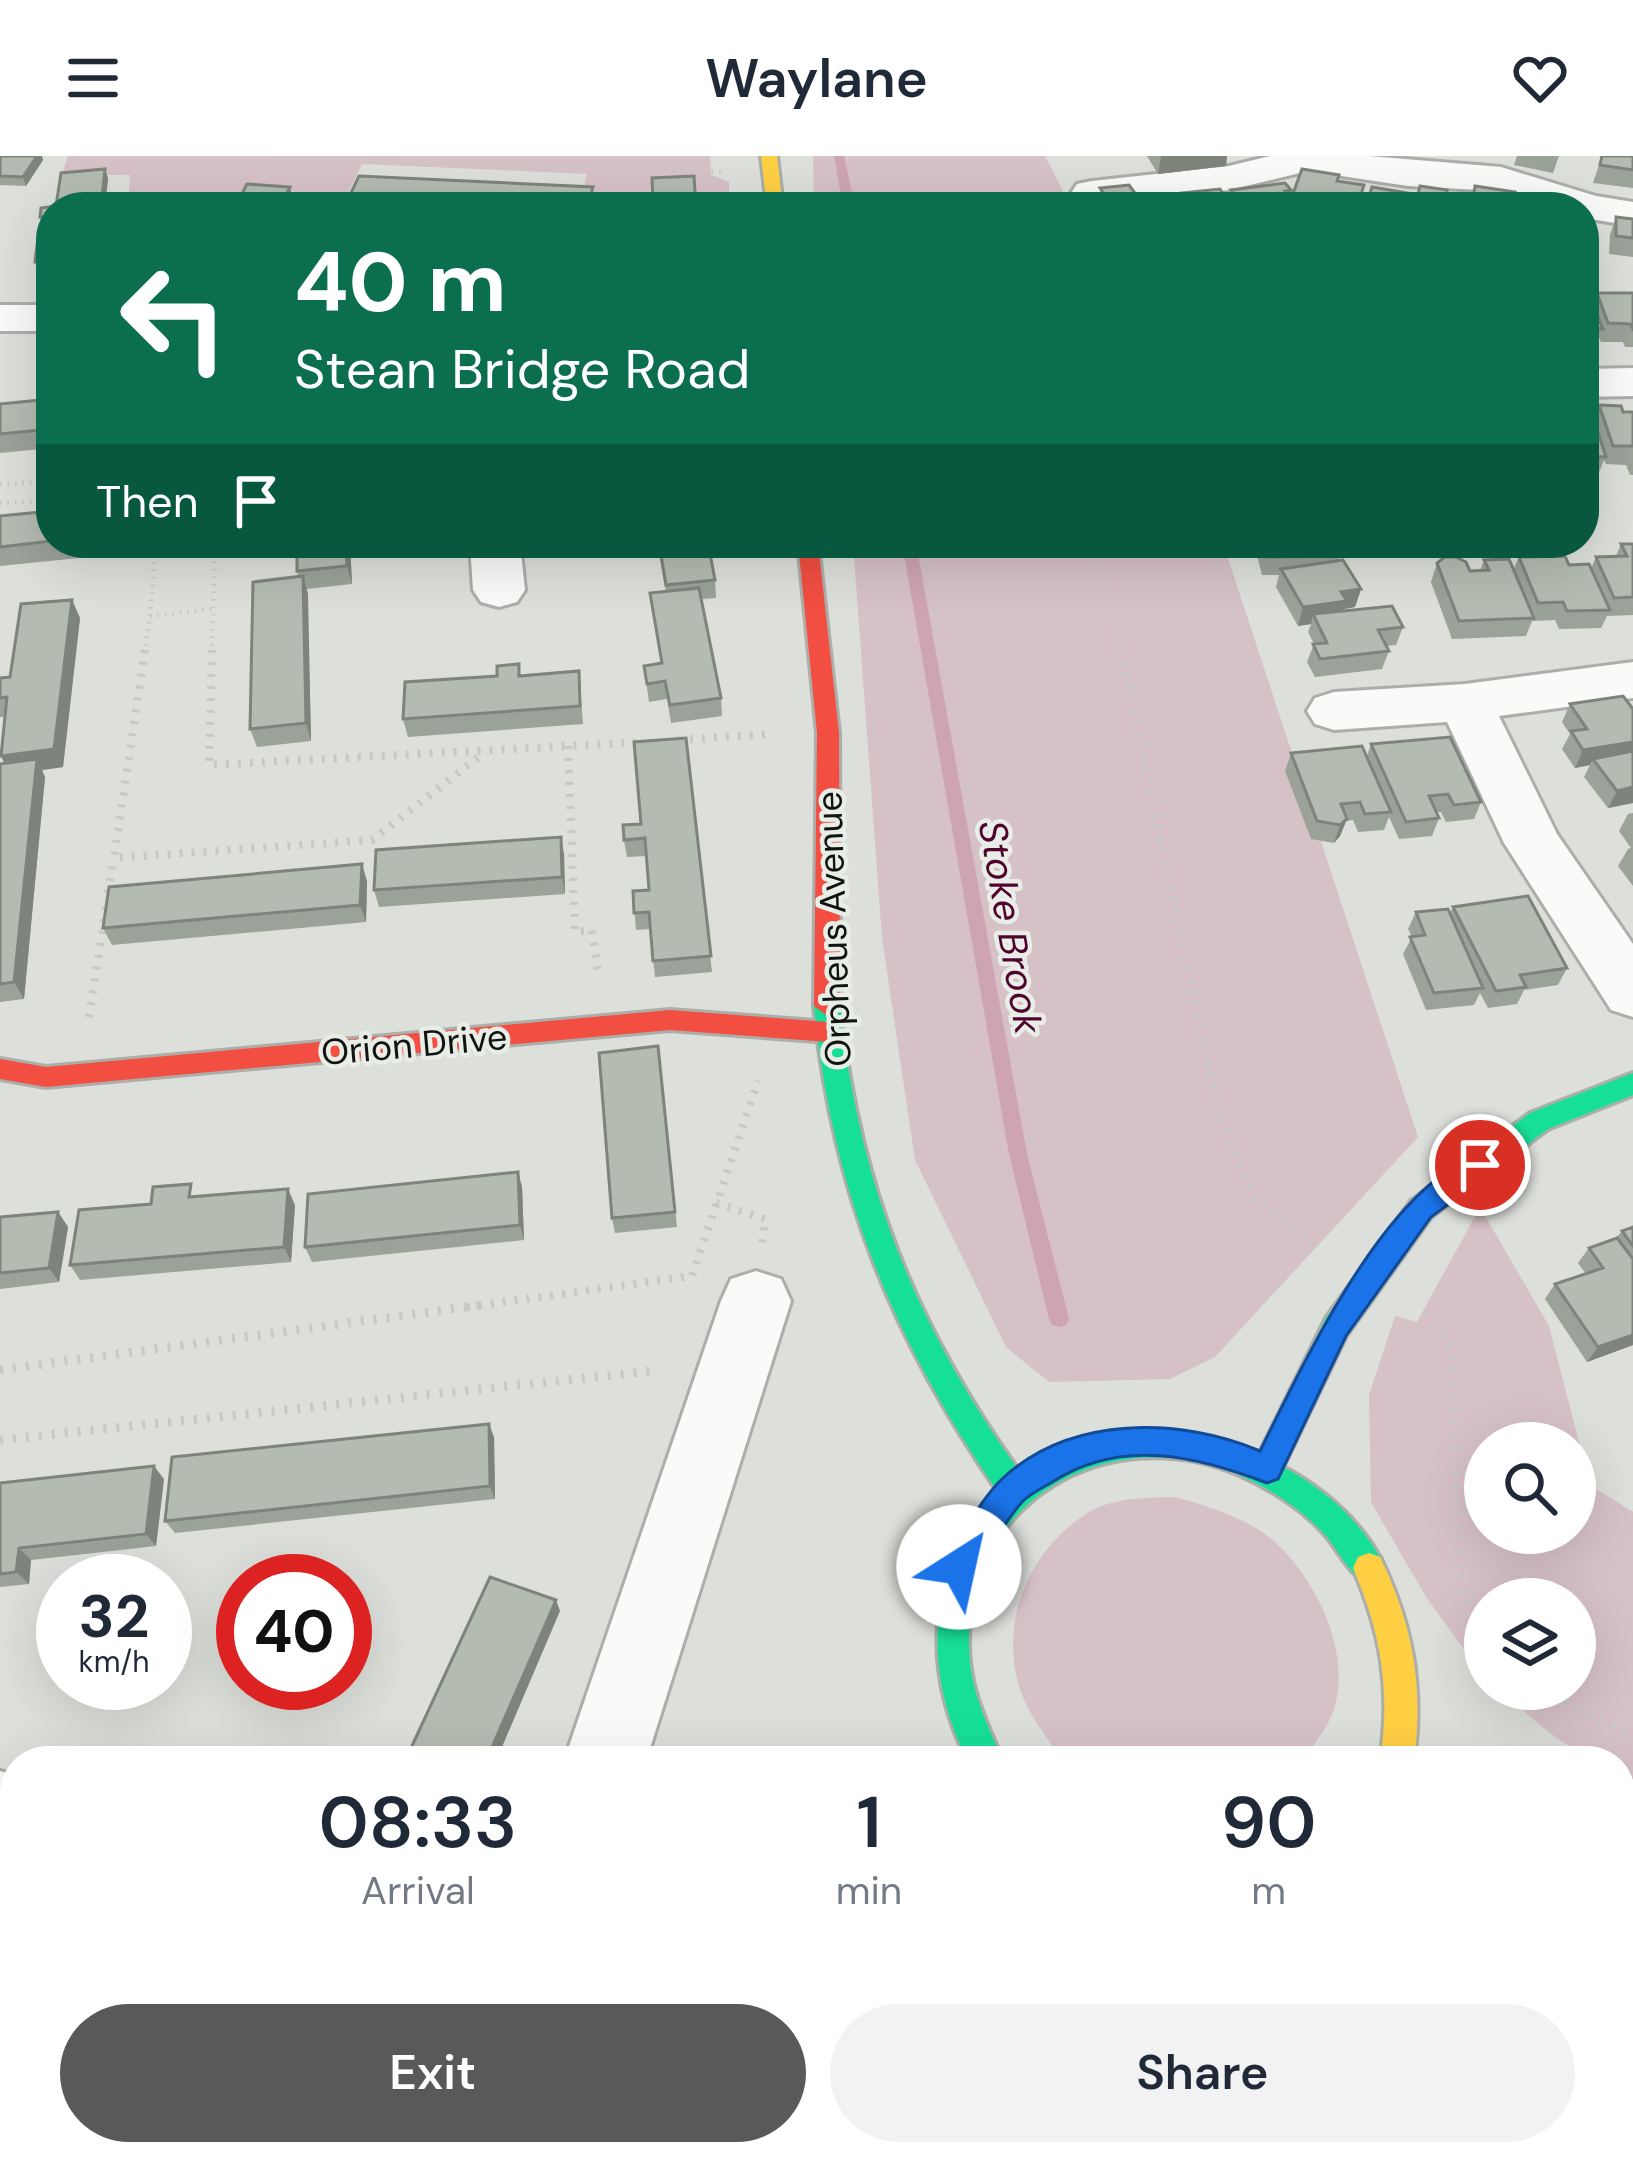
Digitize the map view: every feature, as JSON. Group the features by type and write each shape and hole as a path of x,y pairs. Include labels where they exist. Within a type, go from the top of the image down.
{"street":[{"path":"1118,183 1229,178 1308,159 1408,174 1501,178 1544,192"},
{"path":"1599,208 1633,214"},
{"path":"0,318 36,318"},
{"path":"1599,383 1633,382"},
{"name":"Orpheus Avenue","path":"810,558 828,731 829,1032 850,1171 930,1366 980,1448 1013,1489"},
{"path":"1334,711 1465,702 1633,680"},
{"path":"1465,702 1533,843 1633,993"},
{"name":"Orion Drive","path":"0,1070 46,1077 670,1020 829,1032"},
{"path":"1267,1469 1336,1327 1421,1209 1539,1121 1633,1084"},
{"path":"610,1746 756,1301"},
{"path":"976,1746 968,1733 948,1660 959,1567 1013,1489 1068,1455 1104,1444 1178,1441 1228,1452 1267,1469 1322,1509 1368,1564 1398,1638 1404,1680 1400,1746"}],"path":[{"path":"140,192 142,156"},
{"path":"209,192 231,156"},
{"path":"262,156 652,173 771,164"},
{"path":"1012,156 1020,192"},
{"path":"0,484 36,483"},
{"path":"0,503 36,502"},
{"path":"81,1073 155,558"},
{"path":"215,558 209,765 828,731"},
{"path":"1101,558 1219,1113 1255,1198 1301,1239 1421,1311 1452,1347 1459,1582 1464,1591"},
{"path":"150,616 213,609"},
{"path":"568,746 575,932 592,931 606,1027"},
{"path":"113,859 372,840 486,751"},
{"path":"0,1370 692,1276 776,1027"},
{"path":"0,1440 652,1372"},
{"path":"1581,1710 1633,1738"}],"shaded area":[{"path":"68,156 710,156 711,175 729,182 729,192 583,192 587,174 362,164 348,192 129,192 130,175 62,175"},
{"path":"813,156 1045,156 1063,192 814,192"},
{"path":"854,558 1228,558 1418,1137 1215,1357 1170,1379 1049,1382 1006,1347 915,1160 882,938"},
{"path":"1480,1207 1549,1326 1574,1422 1464,1422 1464,1554 1596,1554 1596,1489 1633,1512 1633,1746 1570,1746 1523,1710 1596,1710 1596,1578 1464,1578 1464,1649 1426,1597 1371,1502 1369,1395 1395,1316 1417,1322"},
{"path":"1176,1497 1230,1515 1266,1535 1293,1561 1330,1627 1339,1677 1336,1701 1312,1746 1051,1744 1023,1697 1015,1668 1017,1610 1042,1556 1062,1533 1096,1508"}],"building":[{"path":"0,156 37,156 23,177 0,176"},
{"path":"1602,156 1633,156 1633,170 1600,165"},
{"path":"105,169 103,192 58,192 61,173"},
{"path":"1302,169 1364,185 1362,192 1294,192"},
{"path":"359,176 593,187 592,192 351,192"},
{"path":"694,176 695,192 653,192 652,178"},
{"path":"1285,183 1291,190 1233,192"},
{"path":"247,184 290,187 288,192 243,192"},
{"path":"1129,185 1134,192 1102,192 1100,188"},
{"path":"1420,186 1447,190 1447,192 1419,192"},
{"path":"1475,186 1515,192 1474,192"},
{"path":"1616,217 1633,219 1633,238 1616,236"},
{"path":"1599,293 1633,293 1633,329 1630,324 1608,323"},
{"path":"36,400 36,430 0,434 0,404"},
{"path":"1599,405 1633,412 1633,446 1613,446"},
{"path":"36,512 36,543 0,547 0,516"},
{"path":"1621,544 1633,544 1633,597 1614,598 1596,558 1627,556"},
{"path":"297,558 347,558 347,566 297,571"},
{"path":"662,558 711,558 715,580 666,585"},
{"path":"1458,558 1470,571 1489,570 1484,560 1509,559 1534,618 1459,621 1437,563"},
{"path":"1519,558 1566,558 1569,565 1589,564 1610,610 1567,611 1563,602 1538,603"},
{"path":"1343,560 1361,589 1341,592 1347,601 1303,607 1281,569"},
{"path":"303,576 306,723 250,729 253,582"},
{"path":"699,588 721,698 670,705 665,681 647,684 644,666 662,663 650,593"},
{"path":"72,600 54,749 1,756 7,697 0,698 0,678 10,677 21,604"},
{"path":"1392,606 1403,627 1378,630 1389,651 1320,659 1313,644 1327,643 1313,614"},
{"path":"519,664 519,676 579,671 580,706 403,719 405,682 497,676 497,666"},
{"path":"1623,696 1633,709 1633,742 1583,750 1571,731 1587,729 1570,704"},
{"path":"1450,737 1481,802 1454,805 1448,794 1429,796 1439,818 1406,822 1371,744"},
{"path":"686,738 711,956 653,961 649,912 634,913 633,891 649,890 645,838 624,840 623,825 641,824 634,742"},
{"path":"1362,746 1391,812 1365,814 1360,802 1341,804 1347,819 1340,825 1317,821 1291,753"},
{"path":"1633,751 1633,787 1617,791 1593,759"},
{"path":"37,759 14,982 0,984 0,764"},
{"path":"561,837 562,877 374,890 376,850"},
{"path":"362,864 360,905 103,928 109,887"},
{"path":"1528,896 1567,968 1520,975 1526,987 1496,991 1453,907"},
{"path":"1448,909 1483,988 1434,993 1410,937 1425,935 1416,912"},
{"path":"658,1046 675,1212 612,1218 599,1053"},
{"path":"518,1172 520,1225 305,1247 308,1194"},
{"path":"191,1184 189,1197 288,1189 284,1247 70,1265 79,1210 151,1204 153,1187"},
{"path":"58,1212 49,1268 0,1273 0,1217"},
{"path":"1633,1227 1633,1246 1622,1231"},
{"path":"1617,1238 1633,1259 1633,1335 1598,1347 1555,1284 1603,1268 1589,1248"},
{"path":"489,1424 490,1486 165,1521 172,1457"},
{"path":"154,1466 146,1534 19,1548 16,1572 0,1574 0,1483"},
{"path":"490,1577 556,1600 493,1746 412,1746"}],"waterway":[{"name":"Stoke Brook","path":"839,156 846,192"},
{"name":"Stoke Brook","path":"912,558 1018,1154 1059,1319"}],"traffic: fast":[{"path":"827,1006 846,1137 885,1261 942,1379 1014,1489"},
{"path":"1267,1469 1336,1327 1421,1209 1539,1121 1633,1084"},
{"path":"978,1746 962,1708 954,1671 954,1613 962,1576 991,1521 1032,1480 1080,1454 1133,1443 1188,1446 1242,1461 1292,1488 1335,1523 1369,1568"}],"traffic: slow":[{"path":"769,156 773,192"},
{"path":"1369,1568 1389,1615 1400,1662 1398,1746"}],"traffic: jam":[{"path":"810,558 828,733 827,1006"},
{"path":"0,1069 46,1077 670,1020 829,1032"}],"route":[{"path":"959,1567 1013,1489 1068,1455 1104,1444 1178,1441 1228,1452 1267,1469 1336,1327 1421,1209 1480,1165"}]}
